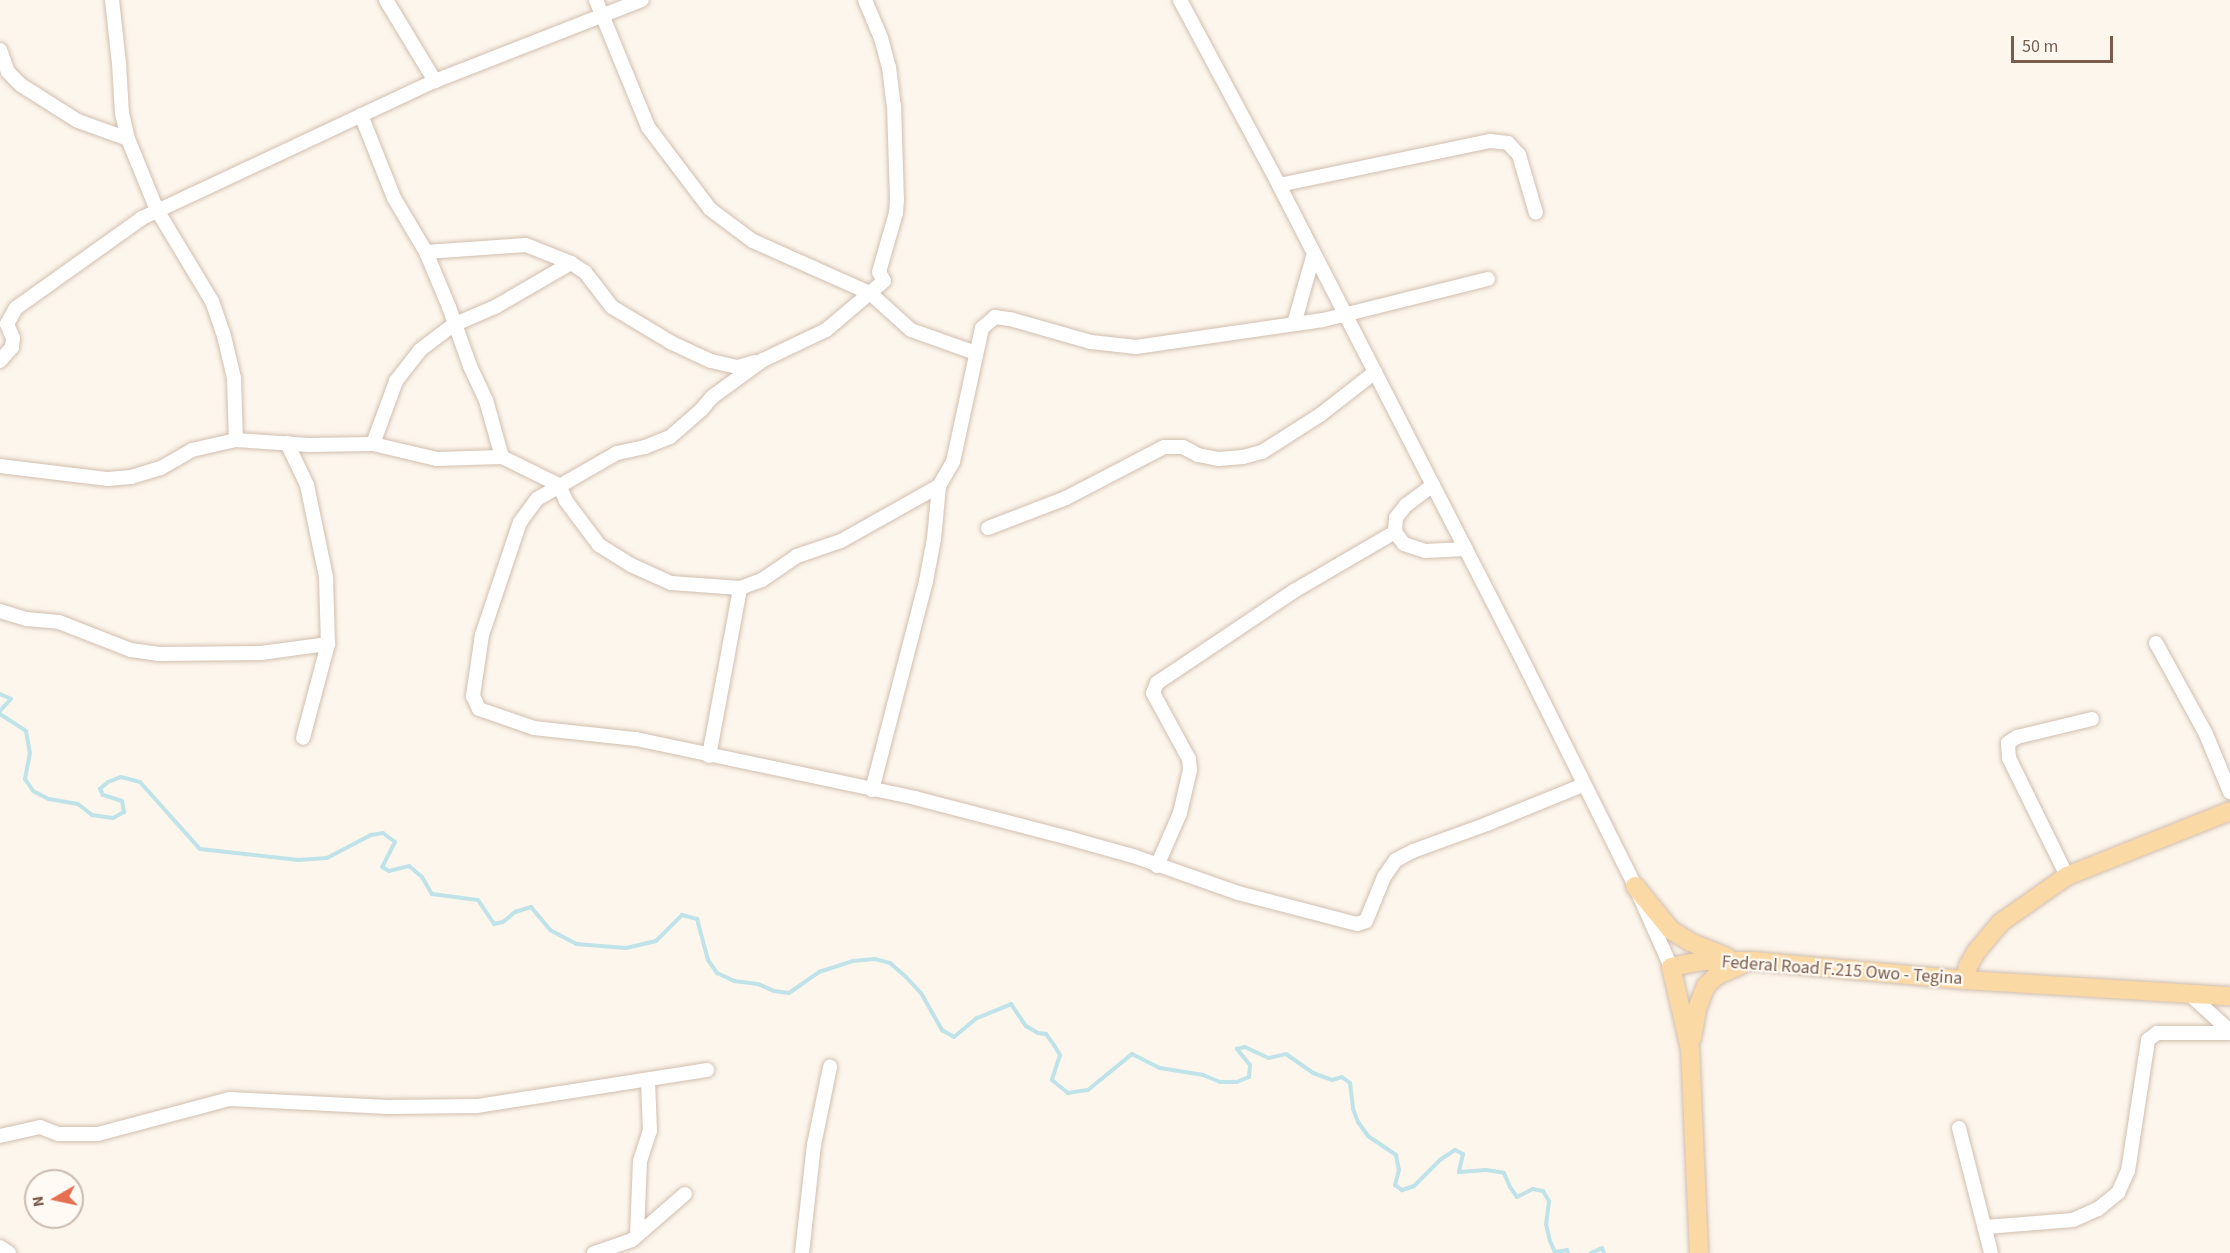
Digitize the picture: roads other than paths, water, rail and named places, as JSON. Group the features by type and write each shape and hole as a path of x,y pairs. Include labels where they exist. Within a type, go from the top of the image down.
{"main road":[{"path":"1965,980 1968,966 1976,952 2000,923 2067,876 2230,811"},
{"path":"1635,886 1671,930 1690,942 1745,961"},
{"name":"Federal Road F.215 Owo - Tegina","path":"1671,967 1701,961 1745,961 1965,980 2230,996"},
{"path":"1690,1049 1697,1009 1706,986 1716,976 1745,961"},
{"path":"1671,967 1690,1049 1699,1253"}],"street":[{"path":"112,0 122,113 128,139 157,210 212,301 224,336 234,378 236,440"},
{"path":"386,0 435,81"},
{"path":"596,0 648,127 710,209 753,241 870,293 911,330 976,353"},
{"path":"0,361 12,347 13,338 4,323 16,308 142,218 435,81 642,0"},
{"path":"426,252 526,245 571,263 600,287 612,307 672,343 711,361 738,367 763,360 826,330 884,281 879,272 896,213 894,105 889,67 881,38 865,0"},
{"path":"1180,0 1279,185 1313,256 1466,549 1635,886 1671,967"},
{"path":"0,50 8,72 21,86 78,121 128,139"},
{"path":"361,115 394,198 426,252 449,307 453,325 486,400 502,457"},
{"path":"1279,185 1490,141 1508,143 1520,155 1536,213"},
{"path":"1294,324 1313,256"},
{"path":"373,444 396,381 420,350 453,325 495,307 571,263"},
{"path":"872,790 926,581 934,539 939,486 952,462 981,328 995,317 1116,347 1136,347 1344,315 1488,279"},
{"path":"763,360 712,397 670,437 645,447 617,453 537,499 526,511 505,562 482,635 473,696 479,710 534,728 636,740 915,798 1006,821 1238,893 1357,924 1366,921 1384,878 1396,860 1413,851 1583,785"},
{"path":"988,528 1066,498 1164,447 1183,447 1198,455 1219,459 1262,452 1320,416 1375,372"},
{"path":"0,466 108,479 131,477 161,468 192,450 236,440 373,444 437,459 502,457 559,485 566,501 580,522 599,545 612,554 671,583 740,588 762,580 797,556 841,541 939,486"},
{"path":"287,443 311,499 313,523 326,577 328,644 303,738"},
{"path":"1433,485 1396,518 1395,532 1404,544 1425,551 1466,549"},
{"path":"1156,866 1180,813 1190,771 1189,759 1153,693 1158,683 1294,591 1395,532"},
{"path":"709,756 740,588"},
{"path":"0,611 26,619 59,622 131,651 158,654 205,656 261,653 328,644"},
{"path":"2156,643 2205,732 2230,792"},
{"path":"2067,876 2009,758 2008,743 2017,737 2092,718"},
{"path":"2187,992 2230,1032"},
{"path":"1986,1227 2073,1220 2098,1209 2118,1192 2128,1171 2148,1040 2157,1033 2230,1032"},
{"path":"802,1253 814,1145 830,1067"},
{"path":"0,1136 40,1127 58,1134 98,1134 230,1099 442,1108 477,1106 707,1070"},
{"path":"637,1235 640,1161 650,1131 648,1081"},
{"path":"1959,1128 1991,1253"},
{"path":"594,1253 627,1243 685,1194"}],"waterway":[{"path":"0,694 11,699 0,711"},
{"path":"0,714 26,731 30,753 25,779 33,791 49,799 78,804 92,815 113,818 124,812 122,801 103,795 100,789 108,782 121,777 140,782 200,849 298,860 327,858 371,835 383,833 395,842 382,867 389,871 409,866 422,877 432,894 478,900 494,924 503,922 515,912 531,907 550,930 576,944 626,948 656,941 682,915 697,919 708,960 717,973 734,981 758,984 774,991 789,993 819,972 853,961 875,959 890,963 906,977 921,993 942,1030 954,1037 977,1018 1011,1004 1026,1026 1038,1033 1046,1034 1054,1045 1060,1055 1052,1080 1068,1093 1088,1090 1132,1054 1160,1068 1203,1075 1220,1082 1237,1082 1249,1077 1250,1065 1237,1049 1245,1047 1269,1058 1286,1054 1313,1073 1332,1080 1342,1077 1350,1083 1353,1109 1358,1122 1368,1136 1396,1155 1399,1170 1395,1185 1402,1190 1414,1186 1440,1160 1455,1150 1463,1154 1459,1172 1486,1170 1504,1173 1517,1197 1533,1189 1543,1191 1549,1201 1546,1224 1550,1241 1555,1252 1567,1250 1568,1253"},
{"path":"1591,1253 1602,1248 1604,1253"}]}
